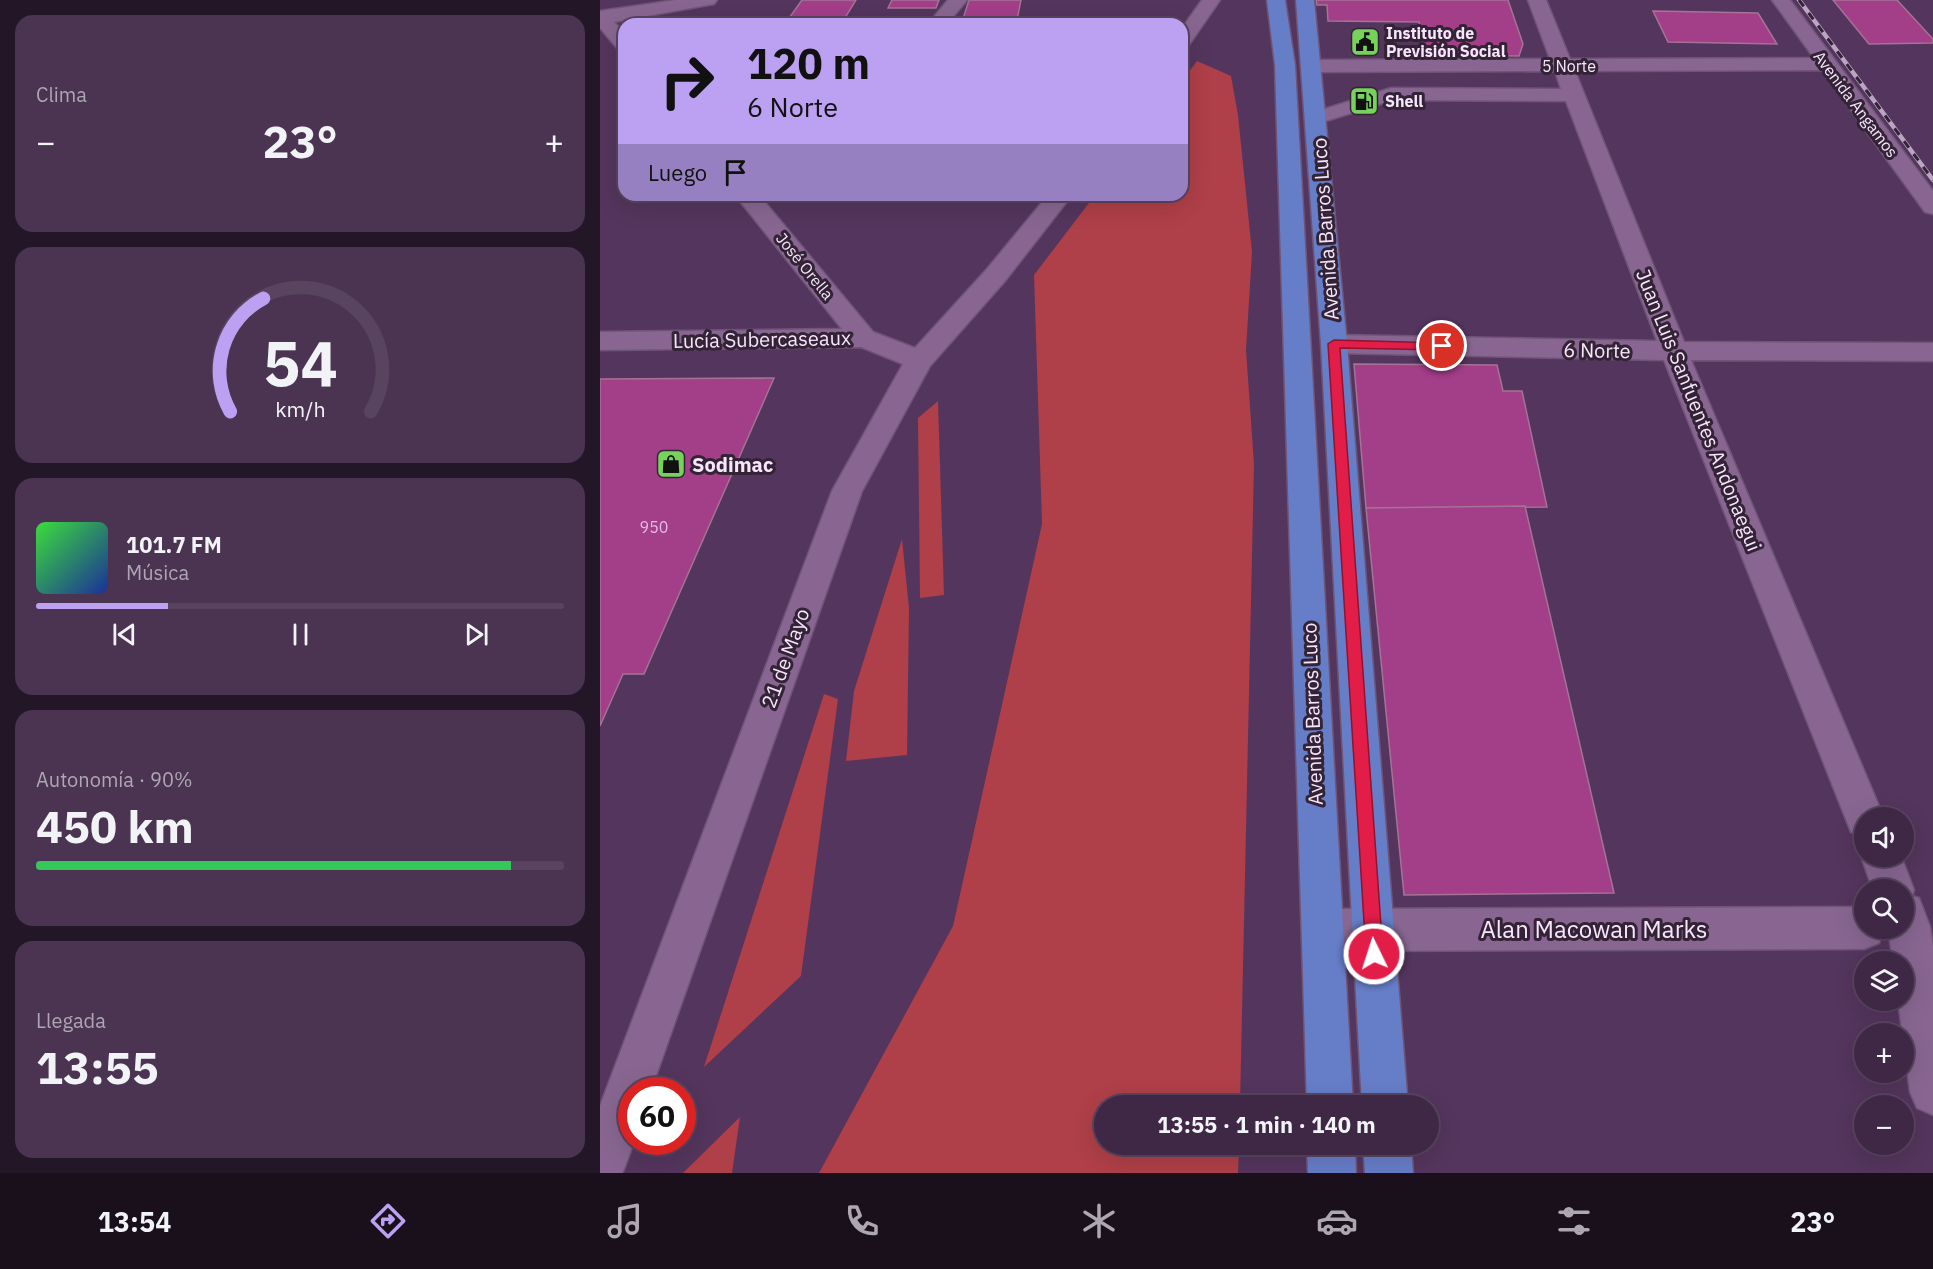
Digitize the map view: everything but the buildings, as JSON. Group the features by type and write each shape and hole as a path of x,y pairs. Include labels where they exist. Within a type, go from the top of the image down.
{"main road":[{"name":"Avenida Barros Luco","path":"1276,0 1285,65 1330,1095"},
{"name":"Avenida Barros Luco","path":"1305,0 1334,344 1384,1095"},
{"path":"1331,1155 1332,1173"},
{"path":"1388,1155 1389,1173"}],"street":[{"path":"618,37 601,18 664,4 708,0"},
{"path":"942,18 958,0"},
{"path":"1188,33 1211,0"},
{"name":"Juan Luis Sanfuentes Andonaegui","path":"1537,0 1674,351 1861,807"},
{"name":"Avenida Angamos","path":"1781,0 1933,207"},
{"name":"5 Norte","path":"1312,66 1827,64"},
{"path":"1361,66 1391,94"},
{"path":"1479,95 1513,66"},
{"path":"1316,118 1391,94 1573,95"},
{"name":"José Orella","path":"758,201 864,338"},
{"name":"21 de Mayo","path":"603,1153 847,491 920,360 996,275 1055,201"},
{"name":"Lucía Subercaseaux","path":"600,341 864,338 920,360"},
{"name":"6 Norte","path":"1334,344 1674,351 1933,352"},
{"name":"Alan Macowan Marks","path":"1324,930 1854,927"},
{"path":"1912,939 1933,1092"}],"shaded area":[{"path":"1197,61 1231,76 1238,115 1252,252 1246,350 1254,464 1240,1095 1094,1095 1094,1155 1239,1155 1238,1173 819,1173 953,926 1042,524 1034,275 1090,201 1188,201 1188,73"},
{"path":"938,401 944,595 920,598 918,418"},
{"path":"902,539 909,608 907,755 846,761 854,691"},
{"path":"824,694 838,699 801,976 704,1067"},
{"path":"740,1117 732,1173 683,1173"}],"railway":[{"path":"1799,0 1933,180"}],"place":[{"name":"Instituto de Previsión Social","path":"1365,42"},
{"name":"Shell","path":"1364,101"},
{"name":"Sodimac","path":"671,464"}],"route":[{"path":"1374,954 1334,344 1442,346"}]}
